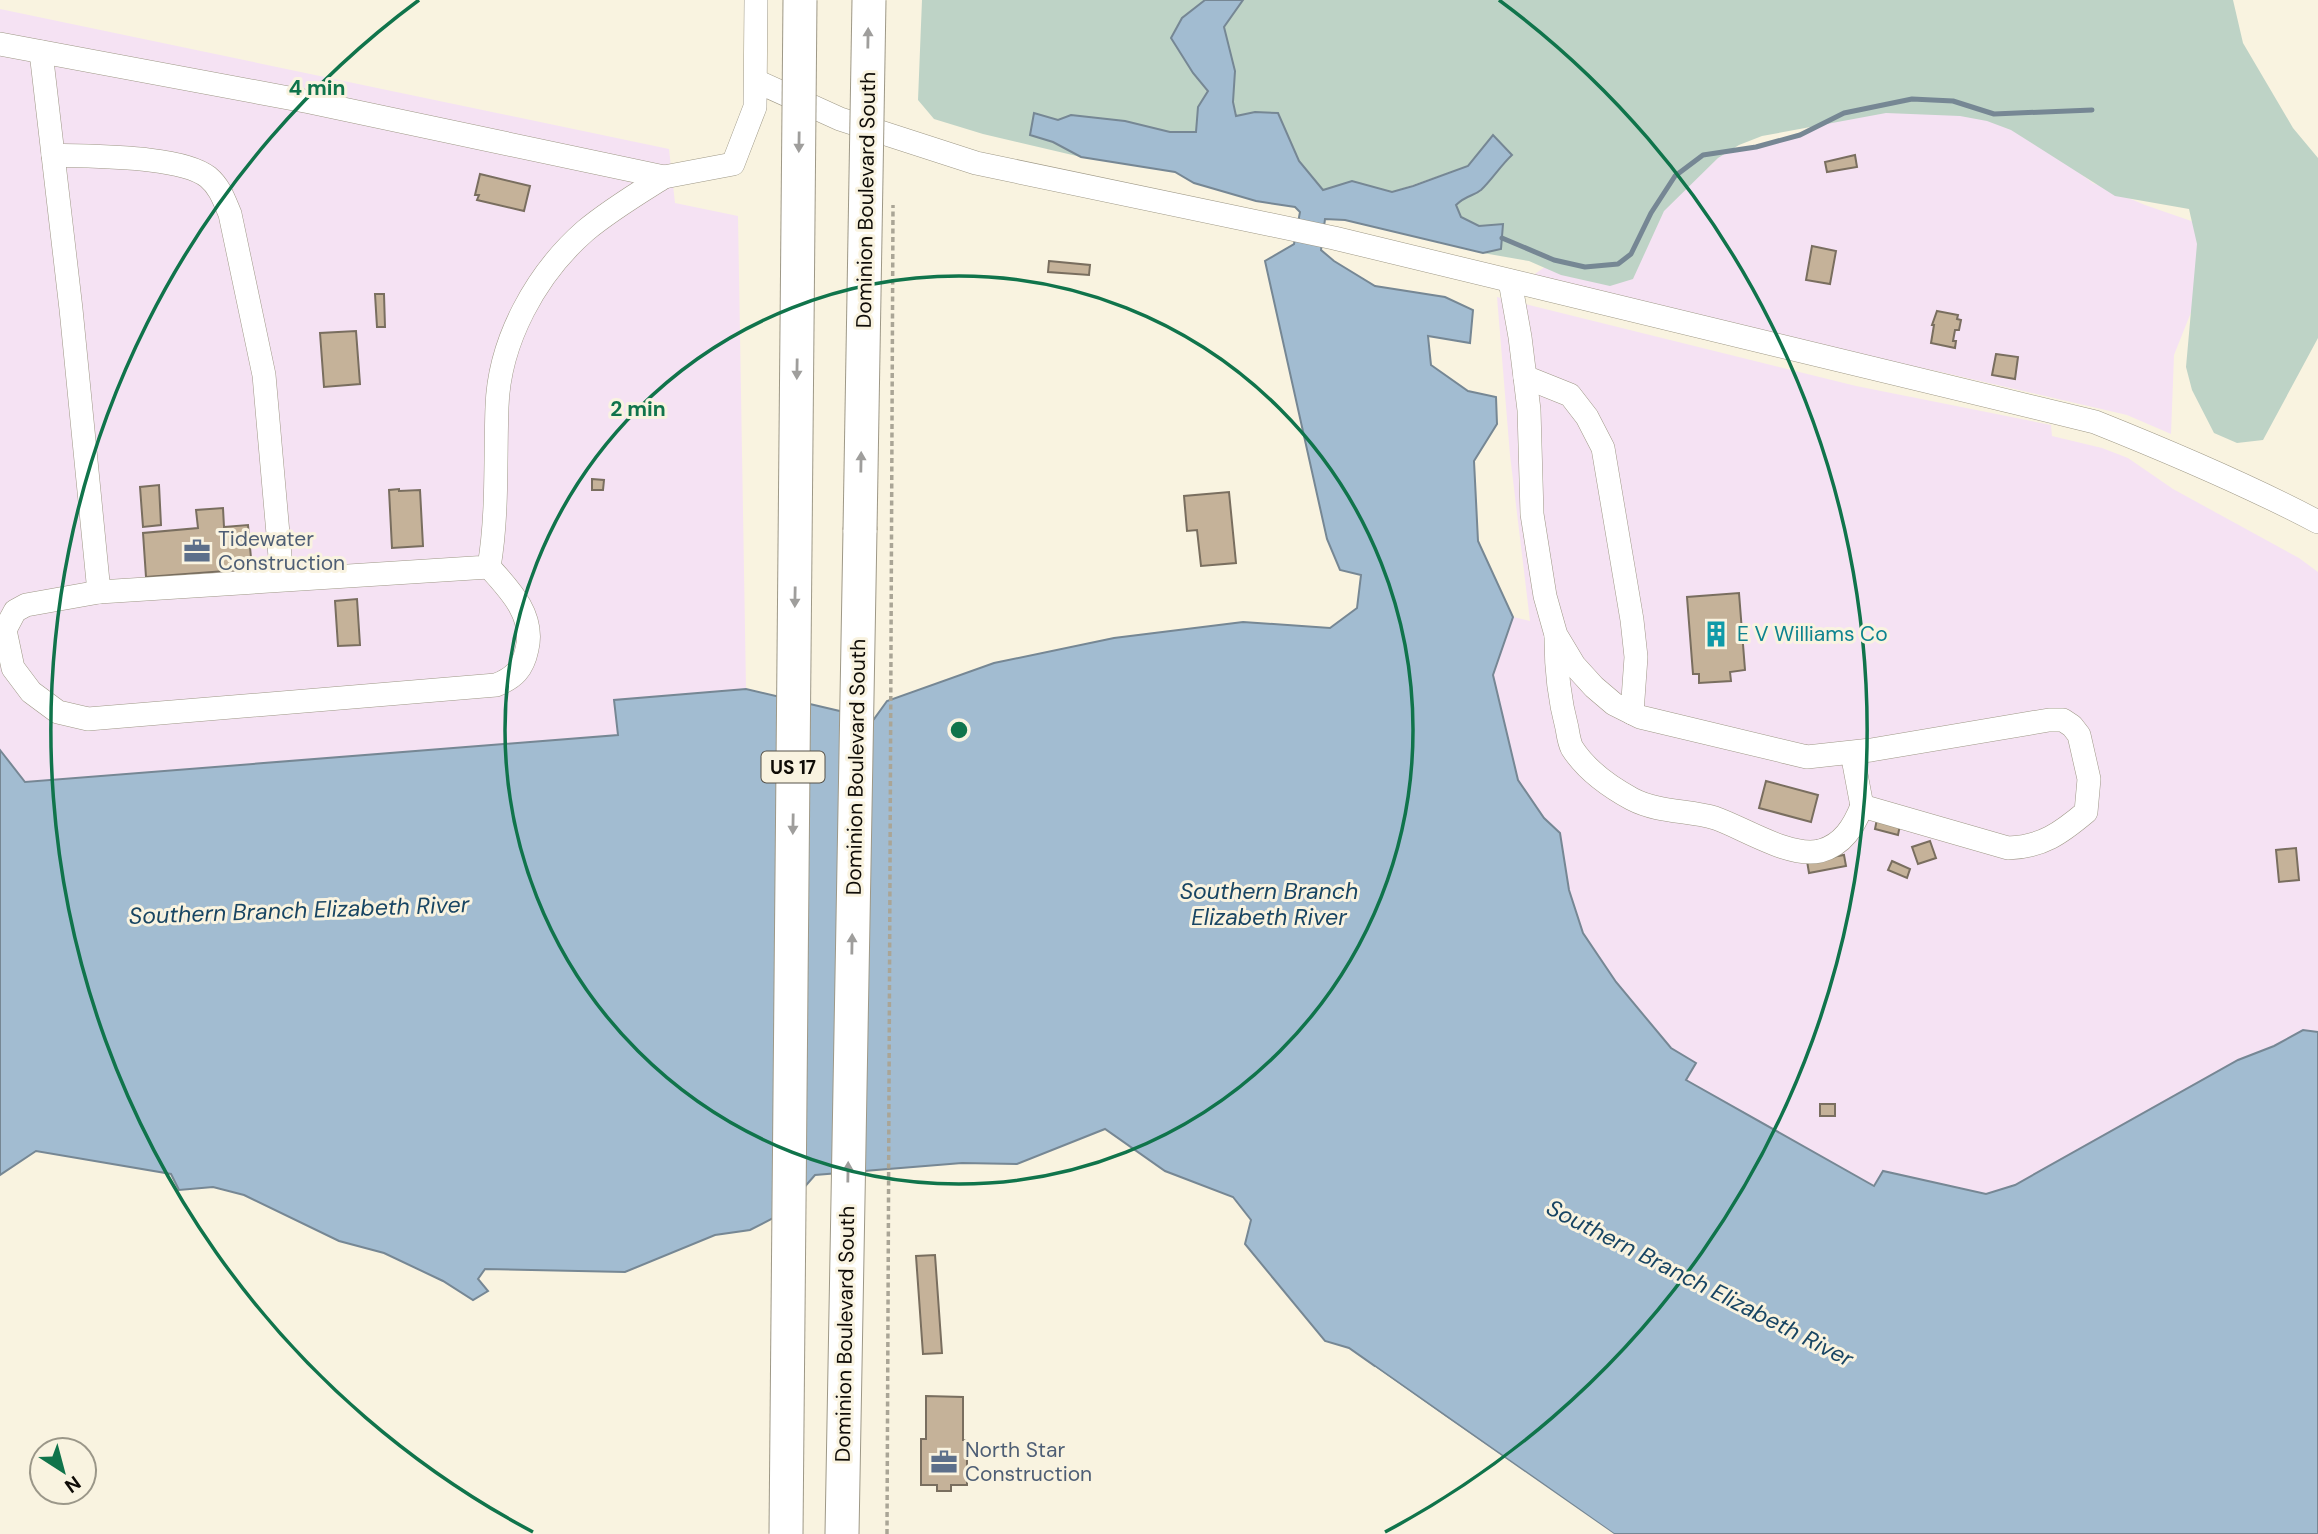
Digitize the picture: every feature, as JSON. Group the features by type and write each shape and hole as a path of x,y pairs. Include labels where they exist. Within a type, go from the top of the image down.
{"highway":[{"name":"US 17","path":"786,1534 800,0"},
{"name":"Dominion Boulevard South","path":"842,1534 869,0"}],"street":[{"path":"489,567 99,592 26,605 15,611 5,630 13,668 31,692 58,712 88,719 496,685 511,679 525,660 530,637 526,618 512,591 489,567 494,516 497,404 506,355 518,320 537,284 584,233 608,213 664,177 733,164 753,117 756,82 756,0"},
{"path":"0,44 310,102 664,177"},
{"path":"41,52 71,309 99,592"},
{"path":"756,82 840,119 976,163 1334,238 2095,422 2166,451 2318,522"},
{"path":"53,155 187,166 206,176 220,190 230,214 264,375 282,579"},
{"path":"1510,281 1529,410 1532,514 1545,596 1556,635 1574,665 1594,687 1614,704 1640,717 1807,757 2063,720 2079,735 2089,779 2086,812 2055,836 2020,847 2008,848 1862,806"},
{"path":"1525,377 1570,395 1587,417 1603,448 1636,657 1632,713"},
{"path":"1556,635 1556,671 1571,747 1601,780 1634,800 1673,812 1713,817 1796,850 1819,851 1842,839 1854,826 1862,806 1852,752"}],"path":[{"path":"887,1534 894,201"}],"shaded area":[{"path":"0,9 669,149 675,203 738,216 746,689 614,700 618,735 25,782 0,750"},
{"path":"1953,101 2039,143 2093,183 2145,205 2223,232 2174,355 2171,434 2127,415 1932,370 1808,345 1532,276 1703,155 1756,147 1800,135 1844,113"},
{"path":"1497,297 1856,386 2051,425 2052,436 2102,448 2128,458 2173,489 2299,558 2318,572 2318,1032 2303,1030 2274,1046 2238,1060 2015,1185 1986,1194 1883,1171 1875,1186 1686,1080 1696,1063 1671,1048 1616,982 1583,933 1569,890 1560,833 1544,818 1518,780 1493,675 1513,617 1530,621 1510,455"}],"green space":[{"path":"922,0 1205,0 1171,38 1208,91 1198,107 1196,132 1170,132 1125,121 1071,115 1031,135 1053,142 1081,157 983,134 934,119 918,100"},
{"path":"1243,0 2233,0 2243,43 2293,128 2318,158 2318,338 2263,440 2237,443 2214,433 2192,390 2186,367 2197,244 2189,209 2115,196 2011,130 1987,121 1960,116 1886,113 1762,136 1739,145 1718,158 1664,211 1633,279 1610,286 1561,275 1529,261 1483,253 1501,249 1480,227 1461,217 1456,205 1466,196 1480,192 1512,155 1468,166 1392,192 1352,181 1323,190 1299,161 1278,113 1255,112 1236,117 1233,102 1235,71 1224,27"}],"water":[{"name":"Southern Branch Elizabeth River","path":"1205,0 1243,0 1224,27 1235,71 1233,102 1236,116 1255,112 1278,113 1299,161 1323,190 1352,181 1392,192 1413,186 1468,166 1493,135 1512,155 1481,190 1456,205 1461,217 1479,226 1503,224 1501,249 1483,253 1345,220 1325,219 1321,250 1375,286 1445,297 1473,310 1470,343 1428,336 1431,365 1468,391 1496,397 1497,424 1474,461 1478,541 1513,617 1493,675 1518,780 1544,818 1560,833 1569,890 1583,933 1616,982 1671,1048 1696,1063 1686,1080 1874,1186 1883,1171 1986,1194 2015,1185 2238,1060 2274,1046 2303,1030 2318,1032 2318,1534 1614,1534 1349,1348 1325,1341 1245,1244 1251,1220 1233,1197 1165,1171 1105,1129 1017,1164 962,1163 815,1175 781,1214 750,1230 715,1235 625,1272 485,1269 478,1279 488,1291 473,1300 443,1281 384,1253 339,1241 244,1195 213,1187 179,1190 171,1174 36,1151 0,1175 0,750 25,782 618,735 614,700 746,689 874,719 887,701 994,663 1114,638 1243,622 1330,628 1357,608 1361,575 1340,570 1327,539 1265,261 1294,244 1300,212 1295,207 1256,201 1194,183 1175,172 1081,157 1053,142 1030,135 1034,113 1058,120 1071,115 1125,121 1170,132 1196,132 1198,107 1208,91 1171,38 1182,18"}],"pier":[{"path":"1375,1367 1614,1534 1608,1534 1372,1370"}],"building":[{"path":"1855,155 1857,167 1827,172 1825,162"},
{"path":"480,174 530,186 524,211 477,200 479,195 475,195"},
{"path":"1812,246 1836,251 1830,284 1806,280"},
{"path":"1049,261 1090,265 1089,275 1048,272"},
{"path":"375,294 384,294 385,327 377,327"},
{"path":"1937,311 1958,315 1957,319 1961,320 1959,330 1955,330 1955,348 1931,343 1932,325"},
{"path":"356,331 360,384 324,387 320,333"},
{"path":"1996,354 2018,357 2015,379 1992,375"},
{"path":"592,479 604,480 603,490 592,490"},
{"path":"159,485 161,525 143,527 140,487"},
{"path":"389,490 420,490 423,546 392,548"},
{"path":"1229,492 1236,563 1201,566 1197,530 1187,531 1184,496"},
{"name":"Tidewater Construction","path":"223,508 224,527 248,525 252,569 146,577 143,533 198,528 196,510"},
{"name":"E V Williams Co","path":"1739,593 1745,670 1730,672 1731,681 1699,683 1699,674 1693,674 1687,597"},
{"path":"357,599 360,645 338,646 335,601"},
{"path":"1766,781 1818,795 1811,822 1759,808"},
{"path":"1877,819 1900,825 1898,835 1875,829"},
{"path":"1930,841 1936,858 1918,864 1912,847"},
{"path":"2296,848 2299,880 2279,882 2276,850"},
{"path":"1844,855 1846,866 1809,873 1807,861"},
{"path":"1892,861 1910,869 1907,878 1888,870"},
{"path":"1820,1104 1835,1104 1835,1116 1820,1116"},
{"path":"935,1255 942,1353 923,1354 916,1256"},
{"name":"North Star Construction","path":"926,1396 963,1397 967,1485 951,1485 951,1491 937,1491 937,1485 921,1485 921,1439 926,1439"}],"waterway":[{"path":"1502,238 1554,260 1585,267 1618,264 1631,254 1651,213 1675,176 1703,155 1756,147 1800,135 1844,113 1912,99 1953,101 1994,114 2092,110"}],"place":[{"name":"Tidewater Construction","path":"197,551"},
{"name":"E V Williams Co","path":"1716,634"},
{"name":"North Star Construction","path":"944,1462"}]}
